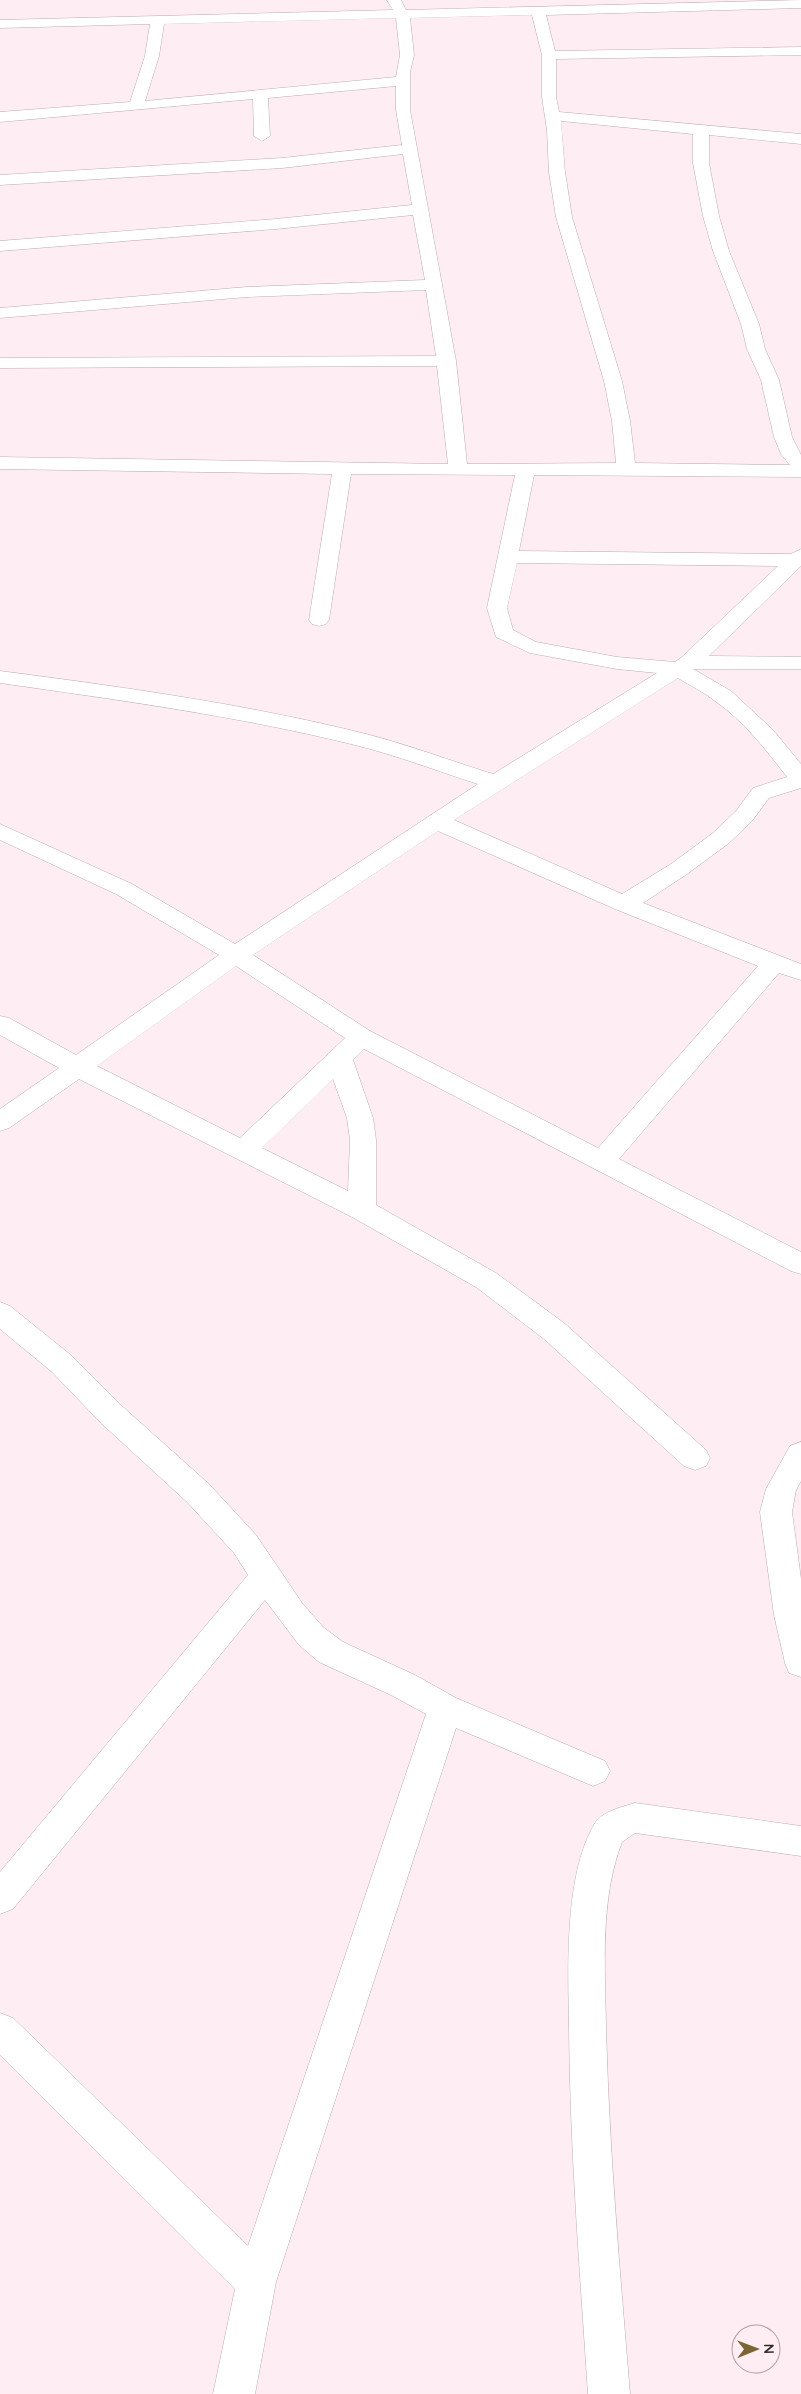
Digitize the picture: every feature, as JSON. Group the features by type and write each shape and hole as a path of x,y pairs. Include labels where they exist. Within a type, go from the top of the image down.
{"street":[{"path":"394,0 402,14 407,55 403,80 403,110 447,361 458,470"},
{"path":"0,24 158,19 189,12 402,14 538,10 579,5 801,4"},
{"path":"83,22 90,8"},
{"path":"538,10 549,55 549,97 564,217 613,382 621,421 626,469"},
{"path":"136,106 152,56 158,19"},
{"path":"549,55 801,51"},
{"path":"0,117 403,80"},
{"path":"260,93 262,136"},
{"path":"552,116 794,139 801,122"},
{"path":"701,131 702,163 711,216 721,251 750,324 756,349 770,380 783,437 790,454 801,466"},
{"path":"0,180 282,163 411,149"},
{"path":"0,246 294,222 420,209"},
{"path":"0,314 247,292 433,285"},
{"path":"0,364 447,361"},
{"path":"0,463 458,470 801,471"},
{"path":"319,620 342,468"},
{"path":"526,470 497,608 503,633 530,647 617,663 684,665 801,663"},
{"path":"507,557 800,558"},
{"path":"0,1122 236,956 496,782 573,736 684,665 800,558"},
{"path":"624,904 679,869 721,838 744,816 761,793 801,780 765,735 737,708 684,665"},
{"path":"0,677 181,702 244,714 362,740 496,782"},
{"path":"438,822 624,904 801,972"},
{"path":"0,832 124,889 236,956 361,1037 801,1264"},
{"path":"602,1161 774,963"},
{"path":"0,1024 77,1067 362,1210 486,1280 554,1331 695,1458"},
{"path":"243,1151 361,1037"},
{"path":"339,1057 360,1118 363,1140 361,1162 362,1210"},
{"path":"0,1313 62,1364 112,1415 198,1493 245,1544 291,1612 312,1636 331,1652 403,1685 444,1708 593,1771"},
{"path":"801,1454 781,1489 776,1512 790,1615 801,1663"},
{"path":"0,1898 267,1575"},
{"path":"234,2394 256,2282 433,1747 444,1708"},
{"path":"609,2394 588,2088 587,1941 597,1863 608,1833 623,1821 635,1818 801,1841"},
{"path":"0,2030 256,2282"}]}
